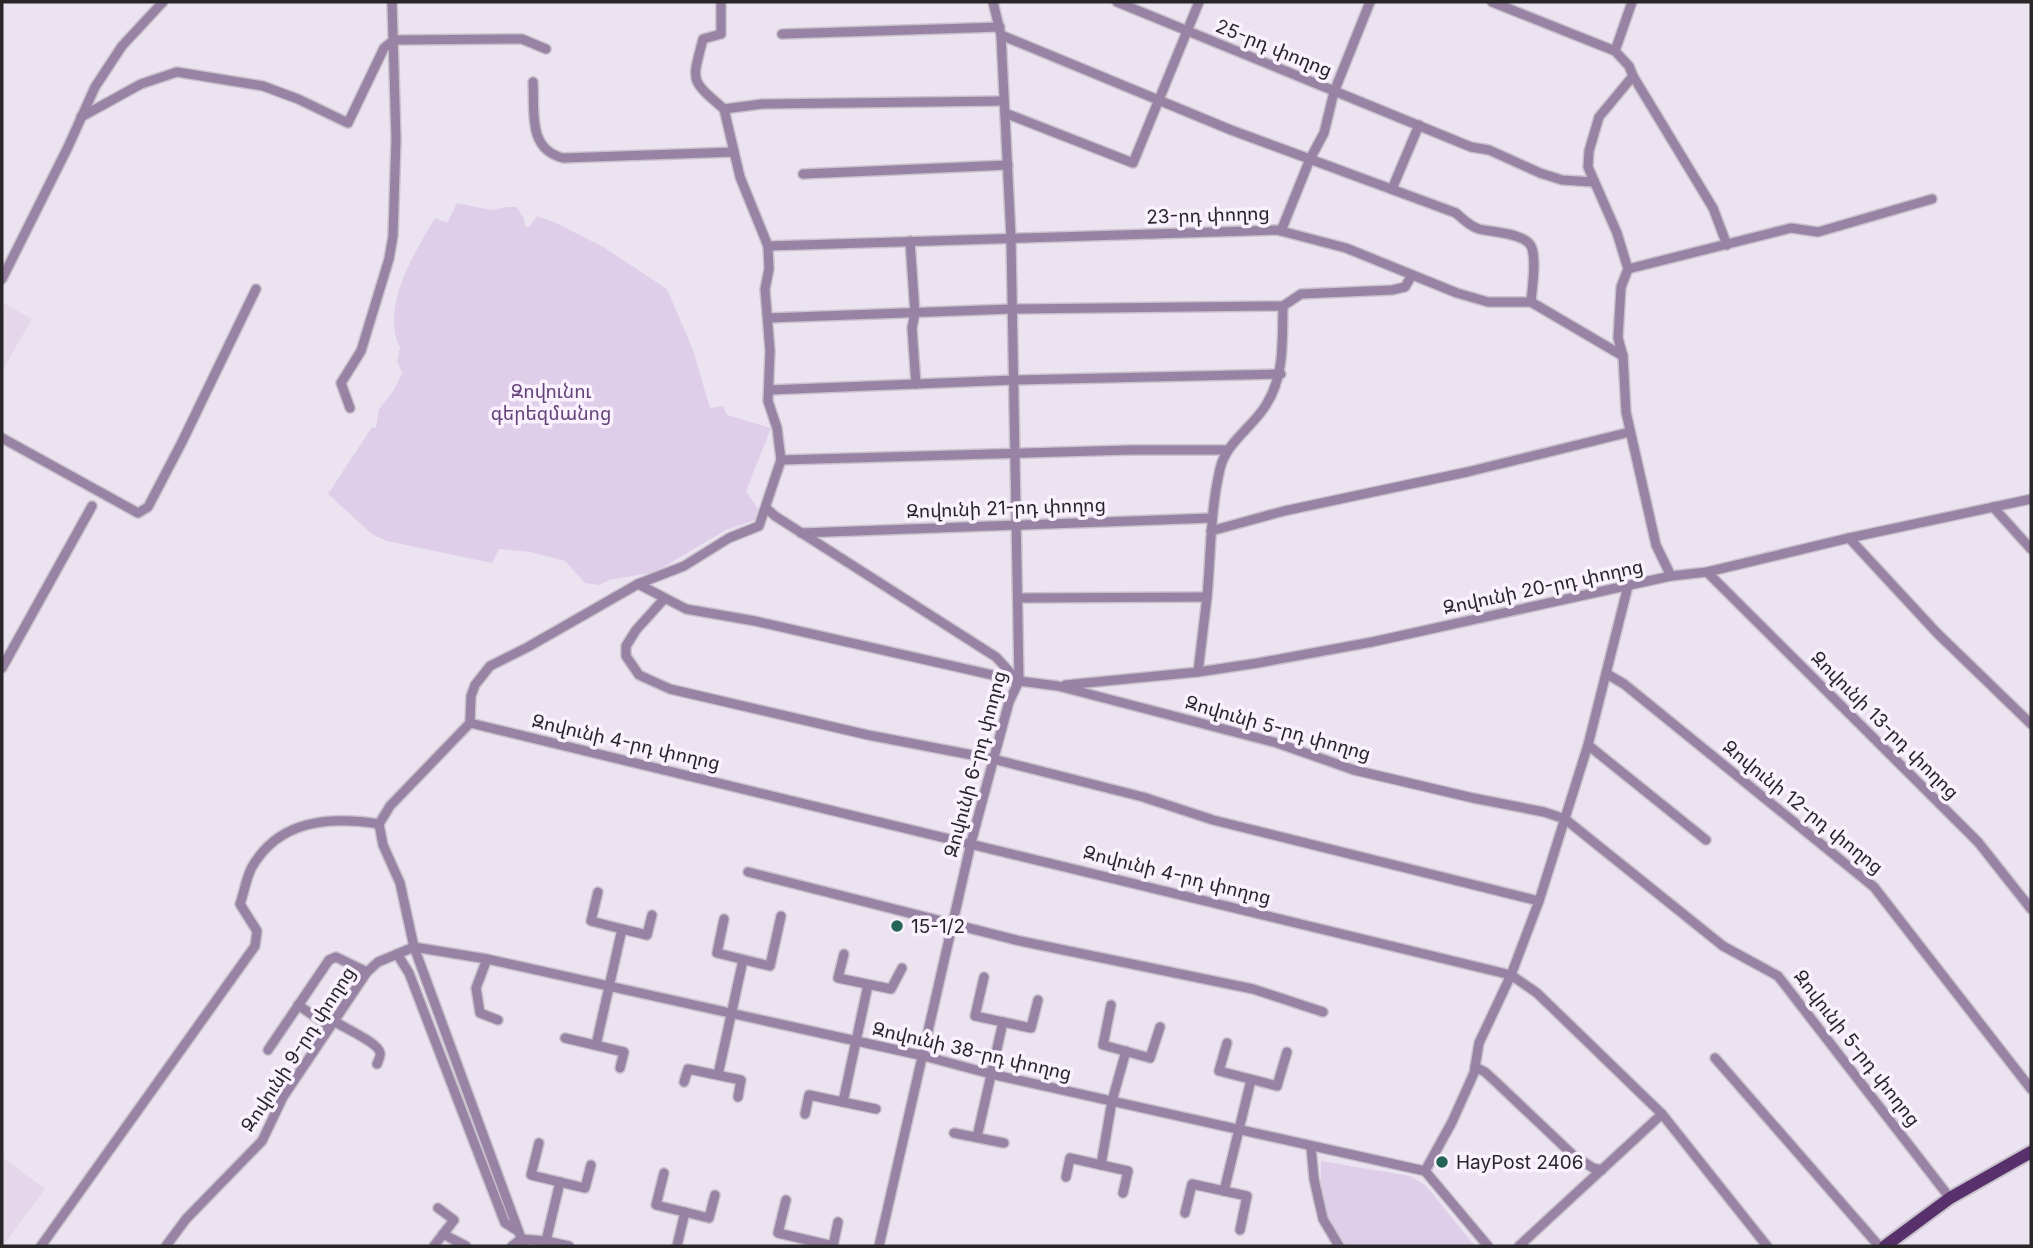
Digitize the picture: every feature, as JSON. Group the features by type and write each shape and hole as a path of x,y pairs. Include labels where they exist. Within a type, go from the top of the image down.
{"main road":[{"path":"1885,1246 1950,1198 2031,1152"}],"street":[{"path":"2,279 94,87 122,46 163,2"},
{"path":"350,408 341,383 361,351 389,259 393,236 396,139 392,2"},
{"path":"522,1241 414,947 400,883 383,845 379,824 390,806 470,723 471,696 475,685 490,666 528,648 638,584 684,566 729,538 759,526 780,460 777,428 768,401 768,318 765,289 769,269 768,246 747,196 724,109 699,87 694,75 702,39 721,34 721,2"},
{"name":"Զովունի 6-րդ փողոց","path":"879,1246 971,843 1009,702 1019,681 1011,238 1000,31 993,2"},
{"name":"25-րդ փողոց","path":"1116,2 1471,147 1489,150 1539,173 1562,180 1593,182"},
{"path":"1005,113 1133,163 1199,2"},
{"path":"1281,230 1310,159 1324,133 1334,92 1370,2"},
{"path":"1492,2 1615,51 1629,66 1713,208 1727,245"},
{"path":"1615,51 1632,2"},
{"path":"782,34 1000,31 1160,101 1456,213 1478,229 1506,233 1527,242 1533,258 1531,302 1623,356"},
{"path":"81,117 141,84 177,72 263,86 348,122 384,48 394,40 522,39 545,49"},
{"path":"1633,76 1599,117 1589,151 1588,167 1617,233 1628,269 1621,286 1618,338 1623,356 1626,412 1656,544 1671,576"},
{"path":"533,82 535,128 542,146 553,156 563,158 734,152"},
{"path":"724,109 762,104 1004,101"},
{"path":"1392,189 1419,125"},
{"path":"803,174 1008,165"},
{"path":"1628,269 1791,228 1818,232 1932,199"},
{"name":"23-րդ փողոց","path":"768,246 1281,230 1346,248 1457,293 1488,302 1531,302"},
{"path":"910,241 916,384"},
{"path":"768,318 1011,309 1283,306 1301,293 1392,290 1405,287 1412,275"},
{"path":"2,438 138,513 148,507 257,289"},
{"path":"1198,672 1207,597 1212,519 1220,468 1226,450 1265,407 1280,374 1283,306"},
{"path":"769,390 1014,380 1280,374"},
{"path":"1211,531 1284,511 1443,478 1630,432"},
{"path":"780,460 1226,450"},
{"name":"Զովունի 20-րդ փողոց","path":"1058,686 1198,672 1372,642 1671,576 1707,572 2031,499"},
{"path":"2,668 92,506"},
{"path":"1993,507 2031,549"},
{"path":"766,508 996,657 1019,681"},
{"name":"Զովունի 21-րդ փողոց","path":"801,533 1212,519"},
{"path":"1849,538 1937,633 2031,724"},
{"name":"Զովունի 13-րդ փողոց","path":"1707,572 1978,842 2031,909"},
{"name":"Զովունի 5-րդ փողոց","path":"638,584 685,609 755,621 1019,681 1058,686 1277,743 1354,770 1565,819 1723,946 1778,976 1950,1198"},
{"path":"1488,1246 1424,1171 1452,1122 1475,1067 1479,1043 1511,975 1539,901 1588,745 1628,586"},
{"path":"1019,598 1207,597"},
{"path":"664,599 636,630 626,646 626,656 645,678 670,689 868,735 993,759 1143,797 1213,820 1539,901"},
{"name":"Զովունի 12-րդ փողոց","path":"1607,674 1624,684 1874,887 2031,1089"},
{"name":"Զովունի 4-րդ փողոց","path":"470,723 1511,975 1537,993 1662,1114 1767,1246"},
{"path":"1588,745 1706,840"},
{"path":"41,1246 255,946 257,931 240,904 250,869 268,844 296,827 332,820 379,824"},
{"path":"748,872 953,925 1074,953 1253,989 1322,1012"},
{"path":"598,892 592,921 647,935 652,915"},
{"path":"724,919 717,953 770,966 781,916"},
{"path":"596,1045 622,929"},
{"name":"Զովունի 9-րդ փողոց","path":"166,1246 186,1219 262,1141 284,1097 367,972 378,962 414,947"},
{"name":"Զովունի 38-րդ փողոց","path":"414,947 487,958 609,984 991,1074 1424,1171"},
{"path":"397,954 409,972 505,1223 522,1241"},
{"path":"844,954 838,978 891,989 902,968"},
{"path":"268,1050 329,960 336,957 367,972"},
{"path":"487,958 475,988 480,1013 498,1020"},
{"path":"718,1075 743,960"},
{"path":"984,977 975,1016 1031,1028 1038,1000"},
{"path":"843,1102 868,985"},
{"path":"298,1005 332,1024 362,1036 380,1050 377,1064"},
{"path":"1111,1005 1102,1045 1150,1058 1160,1027"},
{"path":"977,1137 1003,1022"},
{"path":"565,1038 624,1052 620,1068"},
{"path":"1227,1043 1219,1071 1278,1086 1287,1052"},
{"path":"1101,1165 1112,1101 1126,1051"},
{"path":"1715,1058 1879,1246"},
{"path":"1475,1067 1485,1072 1573,1155 1593,1168 1602,1170"},
{"path":"684,1082 688,1069 741,1080 738,1097"},
{"path":"1224,1191 1251,1080"},
{"path":"805,1114 809,1095 876,1109"},
{"path":"1520,1246 1662,1114"},
{"path":"954,1133 1004,1143"},
{"path":"539,1143 531,1175 585,1188 591,1165"},
{"path":"1311,1147 1314,1179 1323,1219 1339,1246"},
{"path":"1066,1177 1070,1158 1128,1171 1123,1194"},
{"path":"664,1173 656,1205 709,1219 715,1195"},
{"path":"546,1241 561,1182"},
{"path":"1185,1213 1192,1184 1247,1196 1240,1230"},
{"path":"786,1200 778,1233 806,1243 833,1246 838,1222"},
{"path":"434,1246 454,1220 438,1208"},
{"path":"677,1246 685,1212"},
{"path":"443,1234 467,1246"},
{"path":"512,1246 522,1241 546,1241 569,1246"}],"shaded area":[{"path":"2,302 32,319 2,371"},
{"path":"2,1157 45,1189 3,1246 2,1246"}],"green space":[{"name":"Զովունու գերեզմանոց","path":"457,203 491,210 517,207 525,227 529,227 537,216 554,222 605,248 667,289 693,350 710,408 723,406 727,415 771,428 746,491 758,509 755,520 726,530 655,572 609,580 599,585 585,583 565,561 531,552 499,549 492,563 387,541 373,535 328,494 372,427 376,428 379,409 394,390 402,373 397,361 400,348 394,315 409,264 435,218 447,223"},
{"path":"1321,1161 1410,1176 1426,1186 1475,1246 1344,1246 1331,1227 1324,1206"}],"place":[{"name":"15-1/2","path":"897,926"},
{"name":"HayPost 2406","path":"1442,1162"}]}
